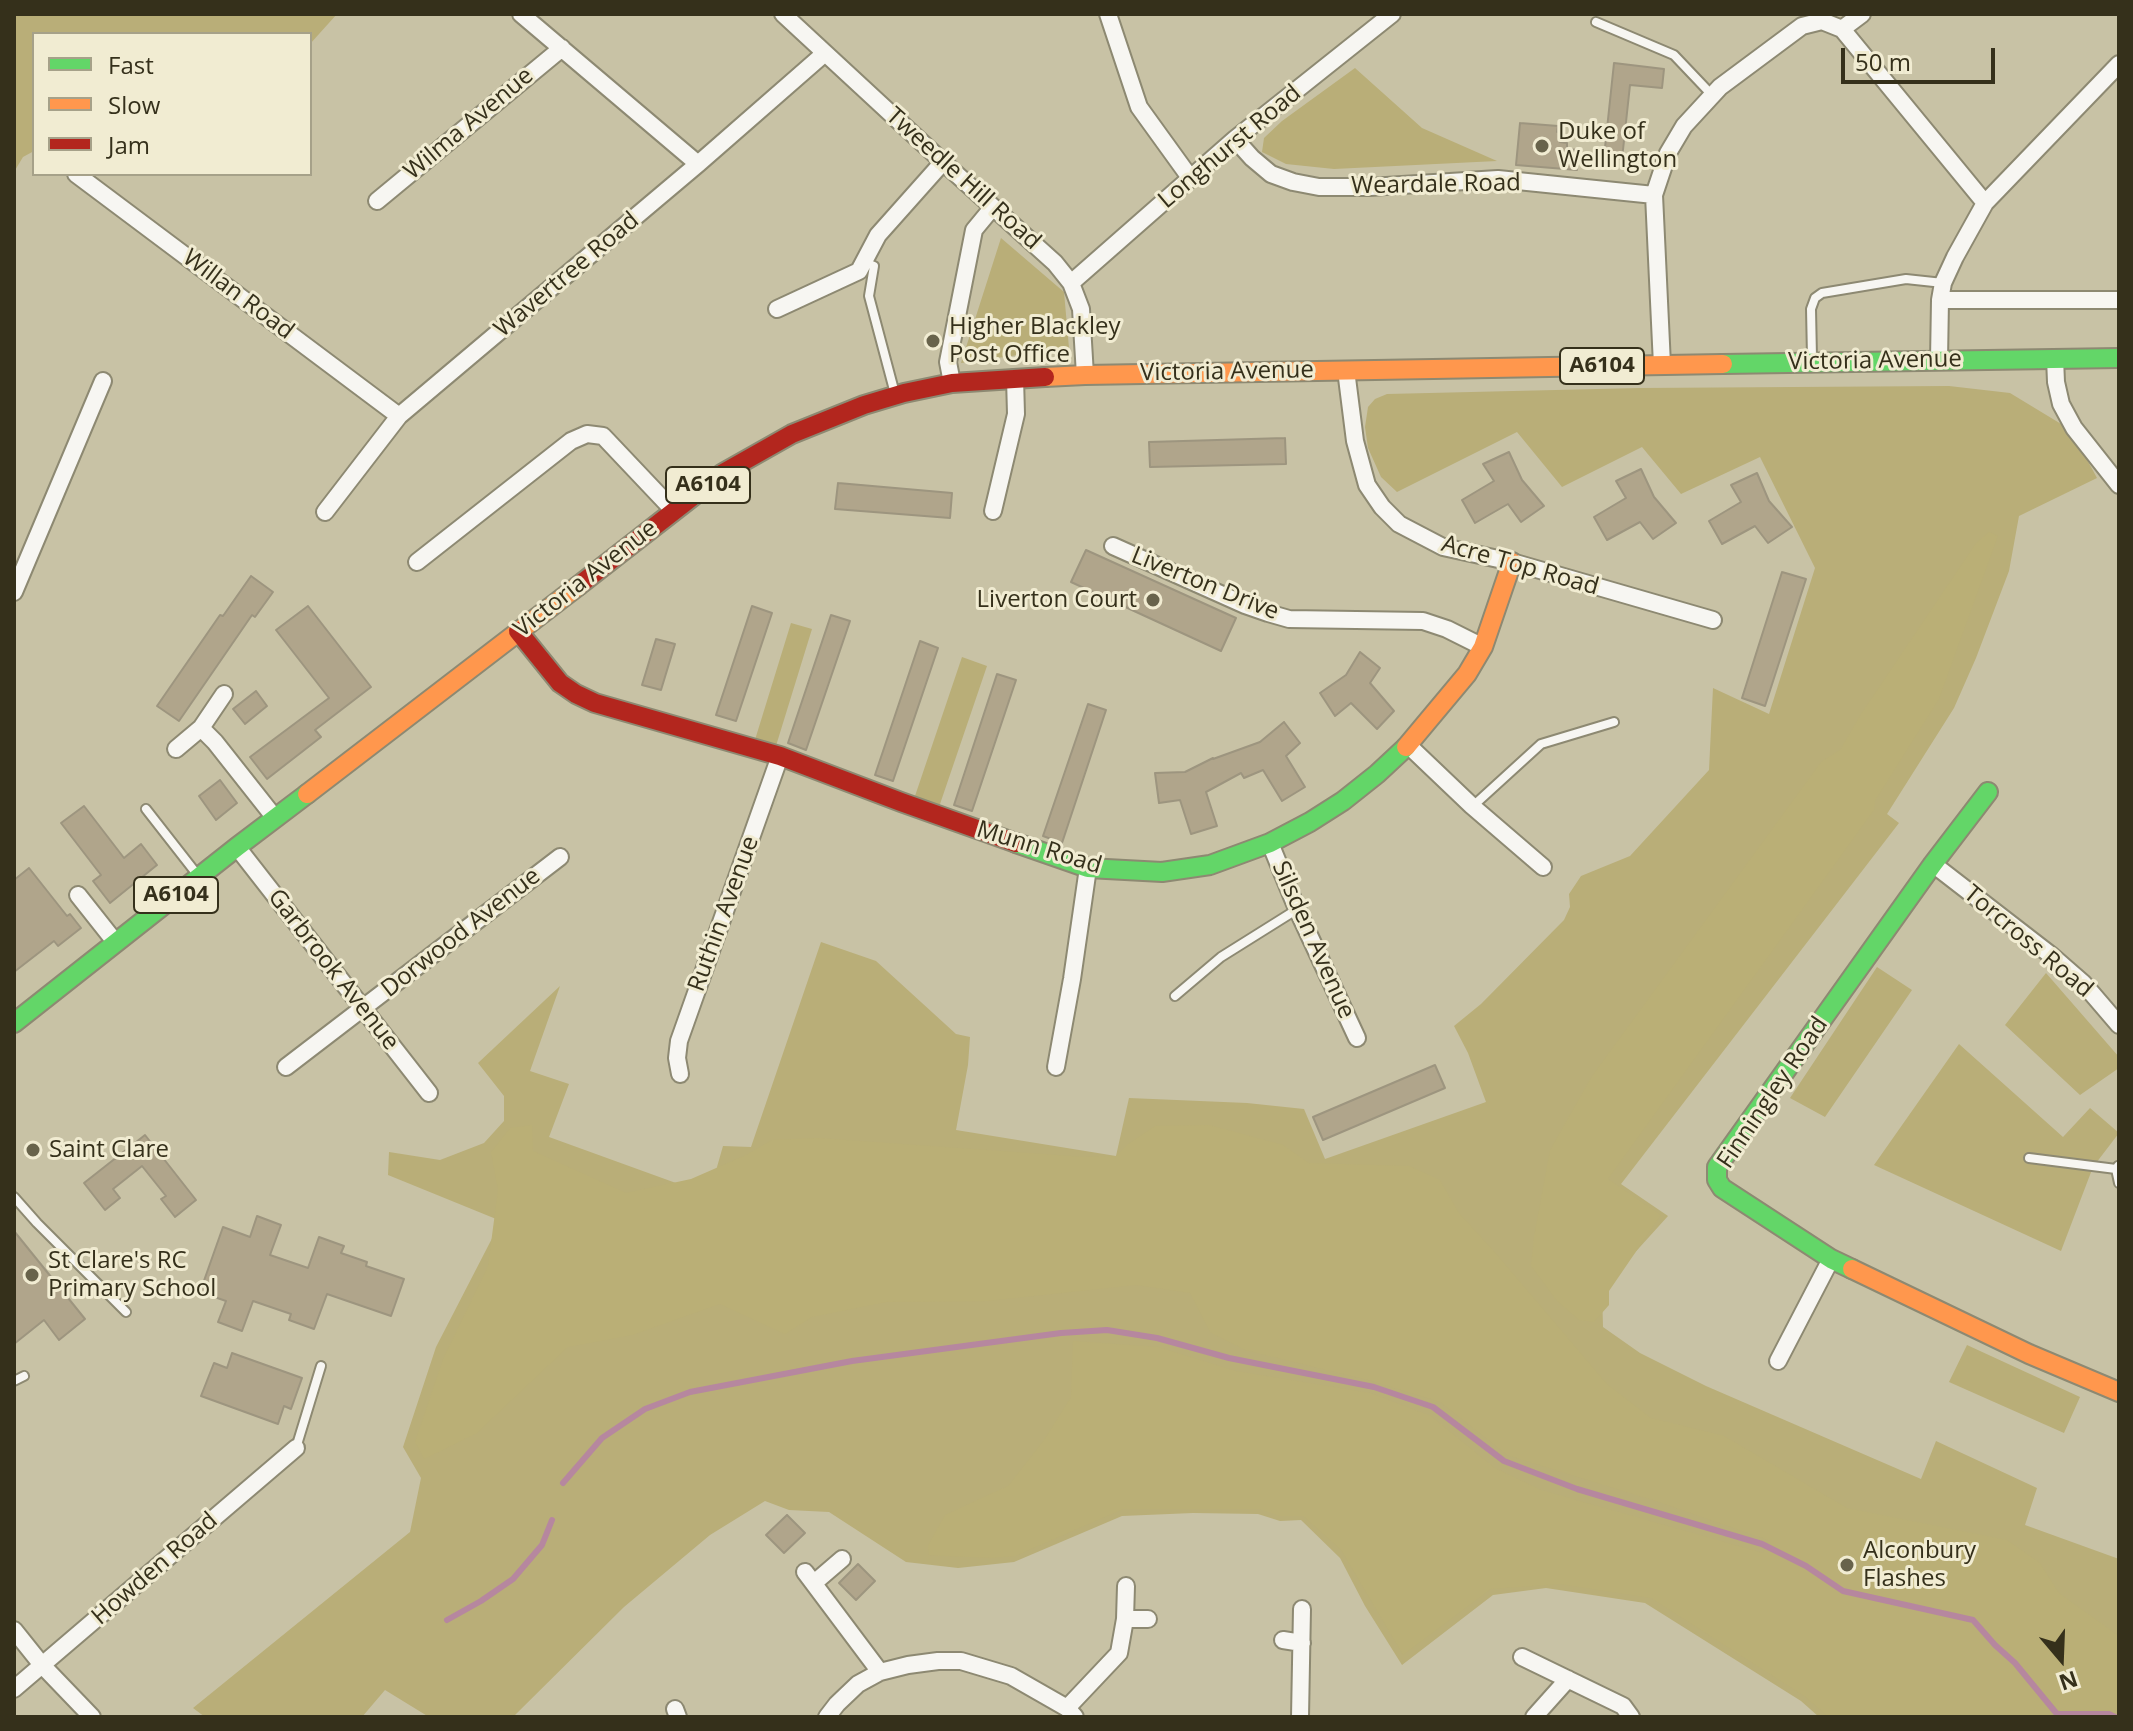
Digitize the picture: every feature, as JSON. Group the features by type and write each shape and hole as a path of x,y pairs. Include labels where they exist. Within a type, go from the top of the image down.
{"main road":[{"name":"Victoria Avenue","path":"14,1023 723,473 792,434 896,396 952,383 1085,375 2119,358"},
{"name":"Munn Road","path":"518,631 560,683 595,703 780,756 1088,868 1136,872 1210,865 1270,843 1343,801 1377,774 1408,745 1467,674 1483,647 1512,562"},
{"name":"Finningley Road","path":"1988,792 1933,864 1717,1167 1717,1180 1722,1188 1831,1259 2029,1354 2119,1392"}],"street":[{"path":"521,14 698,164"},
{"name":"Tweedle Hill Road","path":"783,14 1055,263 1071,283 1081,309 1085,375"},
{"path":"1108,14 1139,107 1191,179"},
{"name":"Longhurst Road","path":"1071,283 1235,139 1392,14"},
{"path":"1842,29 1862,14"},
{"path":"1662,365 1654,195 1668,153 1684,126 1720,87 1802,26 1822,21 1842,29 1985,203"},
{"name":"Wilma Avenue","path":"377,201 562,48"},
{"name":"Wavertree Road","path":"325,512 399,416 825,53"},
{"path":"1939,360 1943,283 1985,203 2119,64"},
{"name":"Weardale Road","path":"1235,139 1271,174 1319,187 1498,179 1654,195"},
{"path":"777,309 859,271 878,235 943,162"},
{"name":"Willan Road","path":"79,176 399,416"},
{"path":"952,383 948,362 974,230 993,207"},
{"path":"1940,300 2119,300"},
{"path":"2055,358 2061,404 2074,428 2119,485"},
{"name":"Acre Top Road","path":"1346,370 1355,441 1367,485 1399,524 1443,547 1512,562 1713,620"},
{"path":"993,511 1016,414 1015,378"},
{"path":"14,592 103,381"},
{"path":"417,562 571,441 587,434 603,436 674,511"},
{"name":"Liverton Drive","path":"1113,546 1268,613 1289,619 1423,621 1483,647"},
{"path":"176,749 201,728 224,694"},
{"path":"201,728 275,818"},
{"path":"1408,745 1543,867"},
{"name":"Ruthin Avenue","path":"680,1074 677,1058 679,1041 780,756"},
{"name":"Silsden Avenue","path":"1270,843 1357,1038"},
{"name":"Garbrook Avenue","path":"237,847 429,1093"},
{"name":"Dorwood Avenue","path":"286,1067 560,857"},
{"name":"Torcross Road","path":"1933,864 2052,956 2083,983 2119,1025"},
{"path":"1056,1067 1088,868"},
{"path":"78,895 116,943"},
{"path":"1778,1361 1831,1259"},
{"name":"Howden Road","path":"14,1689 296,1448"},
{"path":"842,1559 809,1577 880,1672"},
{"path":"827,1717 858,1684 880,1672 938,1661 961,1661 1011,1676 1071,1712 1119,1653 1125,1619 1126,1586"},
{"path":"1300,1717 1302,1609"},
{"path":"1125,1619 1148,1619"},
{"path":"14,1630 42,1665 92,1717"},
{"path":"1283,1640 1302,1643"},
{"path":"1522,1657 1623,1706 1631,1717"},
{"path":"1534,1717 1568,1679"}],"lane":[{"path":"1596,22 1674,55 1712,95"},
{"path":"864,262 874,266 869,296 896,396"},
{"path":"1812,362 1811,309 1815,298 1822,293 1906,279 1943,283"},
{"path":"1472,806 1541,744 1614,722"},
{"path":"146,809 199,877"},
{"path":"1175,996 1221,957 1297,909"},
{"path":"2029,1158 2117,1168 2119,1183"},
{"path":"14,1197 126,1312"},
{"path":"296,1448 321,1366"},
{"path":"14,1381 24,1376"}],"shaded area":[{"path":"14,14 337,14 312,42 312,32 32,32 32,152 23,157 14,172"},
{"path":"1355,68 1422,128 1497,161 1334,169 1286,164 1262,152 1264,138 1282,121"},
{"path":"1001,238 1064,292 1069,348 961,363"},
{"path":"1949,386 2010,393 2071,430 2097,478 2019,516 2009,571 1954,708 1887,814 1899,823 1621,1184 1668,1216 1602,1289 1603,1327 1640,1353 1706,1386 1921,1479 1936,1441 2037,1488 2025,1525 2119,1559 2119,1717 1819,1717 1801,1701 1645,1603 1546,1588 1493,1595 1402,1665 1365,1606 1340,1558 1301,1520 1280,1521 1258,1514 1122,1516 1014,1562 958,1568 906,1562 829,1512 789,1510 765,1501 710,1535 624,1607 513,1717 429,1717 385,1690 362,1717 205,1717 193,1708 410,1532 421,1478 403,1447 436,1347 501,1221 388,1175 389,1152 440,1160 484,1143 504,1121 504,1096 478,1063 560,986 530,1071 569,1084 549,1137 709,1195 723,1146 751,1147 821,942 876,961 956,1034 970,1037 956,1130 1116,1156 1129,1098 1247,1103 1304,1109 1325,1159 1486,1102 1468,1053 1454,1026 1481,1004 1564,920 1570,907 1569,894 1581,876 1630,856 1709,770 1713,688 1769,714 1815,568 1760,457 1681,494 1642,447 1562,487 1517,432 1397,492 1381,477 1368,448 1365,427 1368,407 1375,399 1387,394"},
{"path":"1989,532 1998,536 1939,699 1875,801 1874,810 1608,1179 1661,1215 1609,1291 1609,1305 1594,1322 1579,1320 1557,1301 1531,1266 1550,1150 1592,1076 1821,762 1840,750 1976,543"},
{"path":"791,623 812,629 775,749 754,743"},
{"path":"962,657 987,666 939,807 914,799"},
{"path":"1877,967 1912,990 1825,1117 1790,1098"},
{"path":"2046,973 2119,1057 2119,1068 2080,1095 2005,1025"},
{"path":"1959,1044 2063,1137 2090,1108 2119,1133 2093,1167 2061,1251 1874,1165"},
{"path":"532,1125 533,1151 626,1193 691,1179 772,1140 818,1138 1085,1157 1116,1156 1155,1126 1209,1125 1283,1145 1309,1163 1409,1166 1440,1180 1459,1213 1607,1384 1651,1418 1724,1436 1847,1508 2007,1540 2040,1563 2059,1593 2119,1636 2119,1717 1826,1715 1804,1696 1651,1598 1560,1584 1491,1589 1403,1655 1341,1550 1303,1516 1281,1516 1260,1509 1123,1509 1015,1556 929,1555 928,1545 945,1515 1008,1486 1044,1440 1071,1397 1073,1341 1158,1347 1236,1371 1370,1393 1431,1416 1495,1468 1541,1490 1763,1553 1768,1540 1507,1455 1440,1402 1372,1381 1245,1350 1210,1332 1190,1293 1136,1285 987,1301 886,1302 812,1317 785,1334 720,1304 632,1335 568,1347 477,1433 424,1459 415,1442 443,1359 488,1266 498,1190 491,1152 510,1128"},
{"path":"1967,1345 2080,1397 2064,1433 1949,1382"}],"building":[{"path":"1614,63 1664,69 1662,88 1630,85 1622,159 1604,157"},
{"name":"Duke of Wellington","path":"1520,123 1558,126 1560,142 1567,143 1567,149 1579,150 1577,170 1516,165"},
{"path":"1285,438 1286,464 1150,467 1149,442"},
{"path":"1509,452 1522,480 1544,506 1521,522 1508,504 1475,523 1462,500 1494,481 1483,464"},
{"path":"1641,469 1654,497 1676,523 1653,539 1640,522 1607,540 1594,517 1626,498 1616,481"},
{"path":"1757,473 1769,501 1792,527 1768,543 1755,526 1722,544 1709,521 1741,502 1731,485"},
{"path":"838,483 952,493 950,518 835,509"},
{"name":"Liverton Court","path":"1086,550 1236,618 1221,651 1071,582"},
{"path":"1782,572 1806,579 1765,706 1742,698"},
{"path":"251,576 273,592 255,617 252,615 179,721 157,706"},
{"path":"308,606 371,687 315,730 321,737 267,779 250,757 329,698 276,630"},
{"path":"752,606 772,613 736,721 716,715"},
{"path":"831,615 850,621 806,750 788,743"},
{"path":"656,639 675,644 661,690 642,685"},
{"path":"920,641 938,648 893,781 875,775"},
{"path":"1360,652 1380,668 1370,683 1394,711 1377,729 1351,703 1335,716 1320,693 1346,675"},
{"path":"997,674 1016,680 972,811 954,805"},
{"path":"256,691 267,706 245,724 233,709"},
{"path":"1088,704 1106,710 1062,843 1043,836"},
{"path":"1284,722 1300,743 1286,756 1305,787 1282,801 1263,770 1244,778 1241,773 1206,792 1217,826 1191,834 1180,800 1159,803 1155,773 1185,772 1213,758 1260,742"},
{"path":"220,780 237,803 216,820 199,796"},
{"path":"84,806 124,858 141,844 157,865 110,903 93,881 101,875 61,823"},
{"path":"29,868 67,916 70,914 81,928 58,946 54,941 14,972 14,880"},
{"path":"1435,1065 1445,1088 1323,1140 1313,1117"},
{"path":"145,1135 196,1200 175,1217 161,1199 166,1196 142,1166 113,1189 120,1198 105,1210 84,1183"},
{"path":"257,1216 281,1225 270,1255 308,1268 319,1237 344,1246 341,1253 367,1262 366,1266 404,1279 391,1316 327,1294 314,1329 289,1320 291,1314 253,1301 242,1331 218,1322 226,1301 200,1292 223,1227 250,1237"},
{"name":"St Clare's RC Primary School","path":"14,1231 85,1319 59,1340 44,1320 14,1344"},
{"path":"232,1353 302,1378 291,1409 284,1406 278,1424 201,1396 214,1363 227,1368"},
{"path":"787,1515 805,1533 784,1553 766,1535"},
{"path":"858,1564 875,1581 856,1600 839,1583"}],"waterway":[{"path":"563,1483 602,1438 645,1409 690,1392 852,1361 1061,1333 1107,1330 1157,1338 1229,1358 1374,1387 1433,1407 1504,1461 1577,1489 1762,1544 1806,1566 1843,1591 1973,1620 2015,1663 2057,1714 2109,1714 2115,1717"},
{"path":"447,1620 513,1579 542,1545 552,1520"}],"traffic: fast":[{"path":"1723,364 2119,358"},
{"path":"1016,843 1088,868 1162,872 1210,865 1270,843 1310,822 1343,801 1406,747"},
{"path":"1852,1269 1831,1259 1722,1188 1717,1180 1717,1167 1933,864 1988,792"},
{"path":"14,1023 307,794"}],"traffic: slow":[{"path":"1045,377 1723,364"},
{"path":"1406,747 1467,674 1483,647 1512,562"},
{"path":"307,794 578,586"},
{"path":"1852,1269 2029,1354 2119,1392"}],"traffic: jam":[{"path":"578,586 723,473 792,434 864,405 904,393 952,383 1045,377"},
{"path":"518,631 560,683 595,703 780,756 1016,843"}],"place":[{"name":"Duke of Wellington","path":"1542,146"},
{"name":"Higher Blackley Post Office","path":"933,341"},
{"name":"Liverton Court","path":"1153,600"},
{"name":"Saint Clare","path":"33,1150"},
{"name":"St Clare's RC Primary School","path":"32,1275"},
{"name":"Alconbury Flashes","path":"1847,1565"}]}
